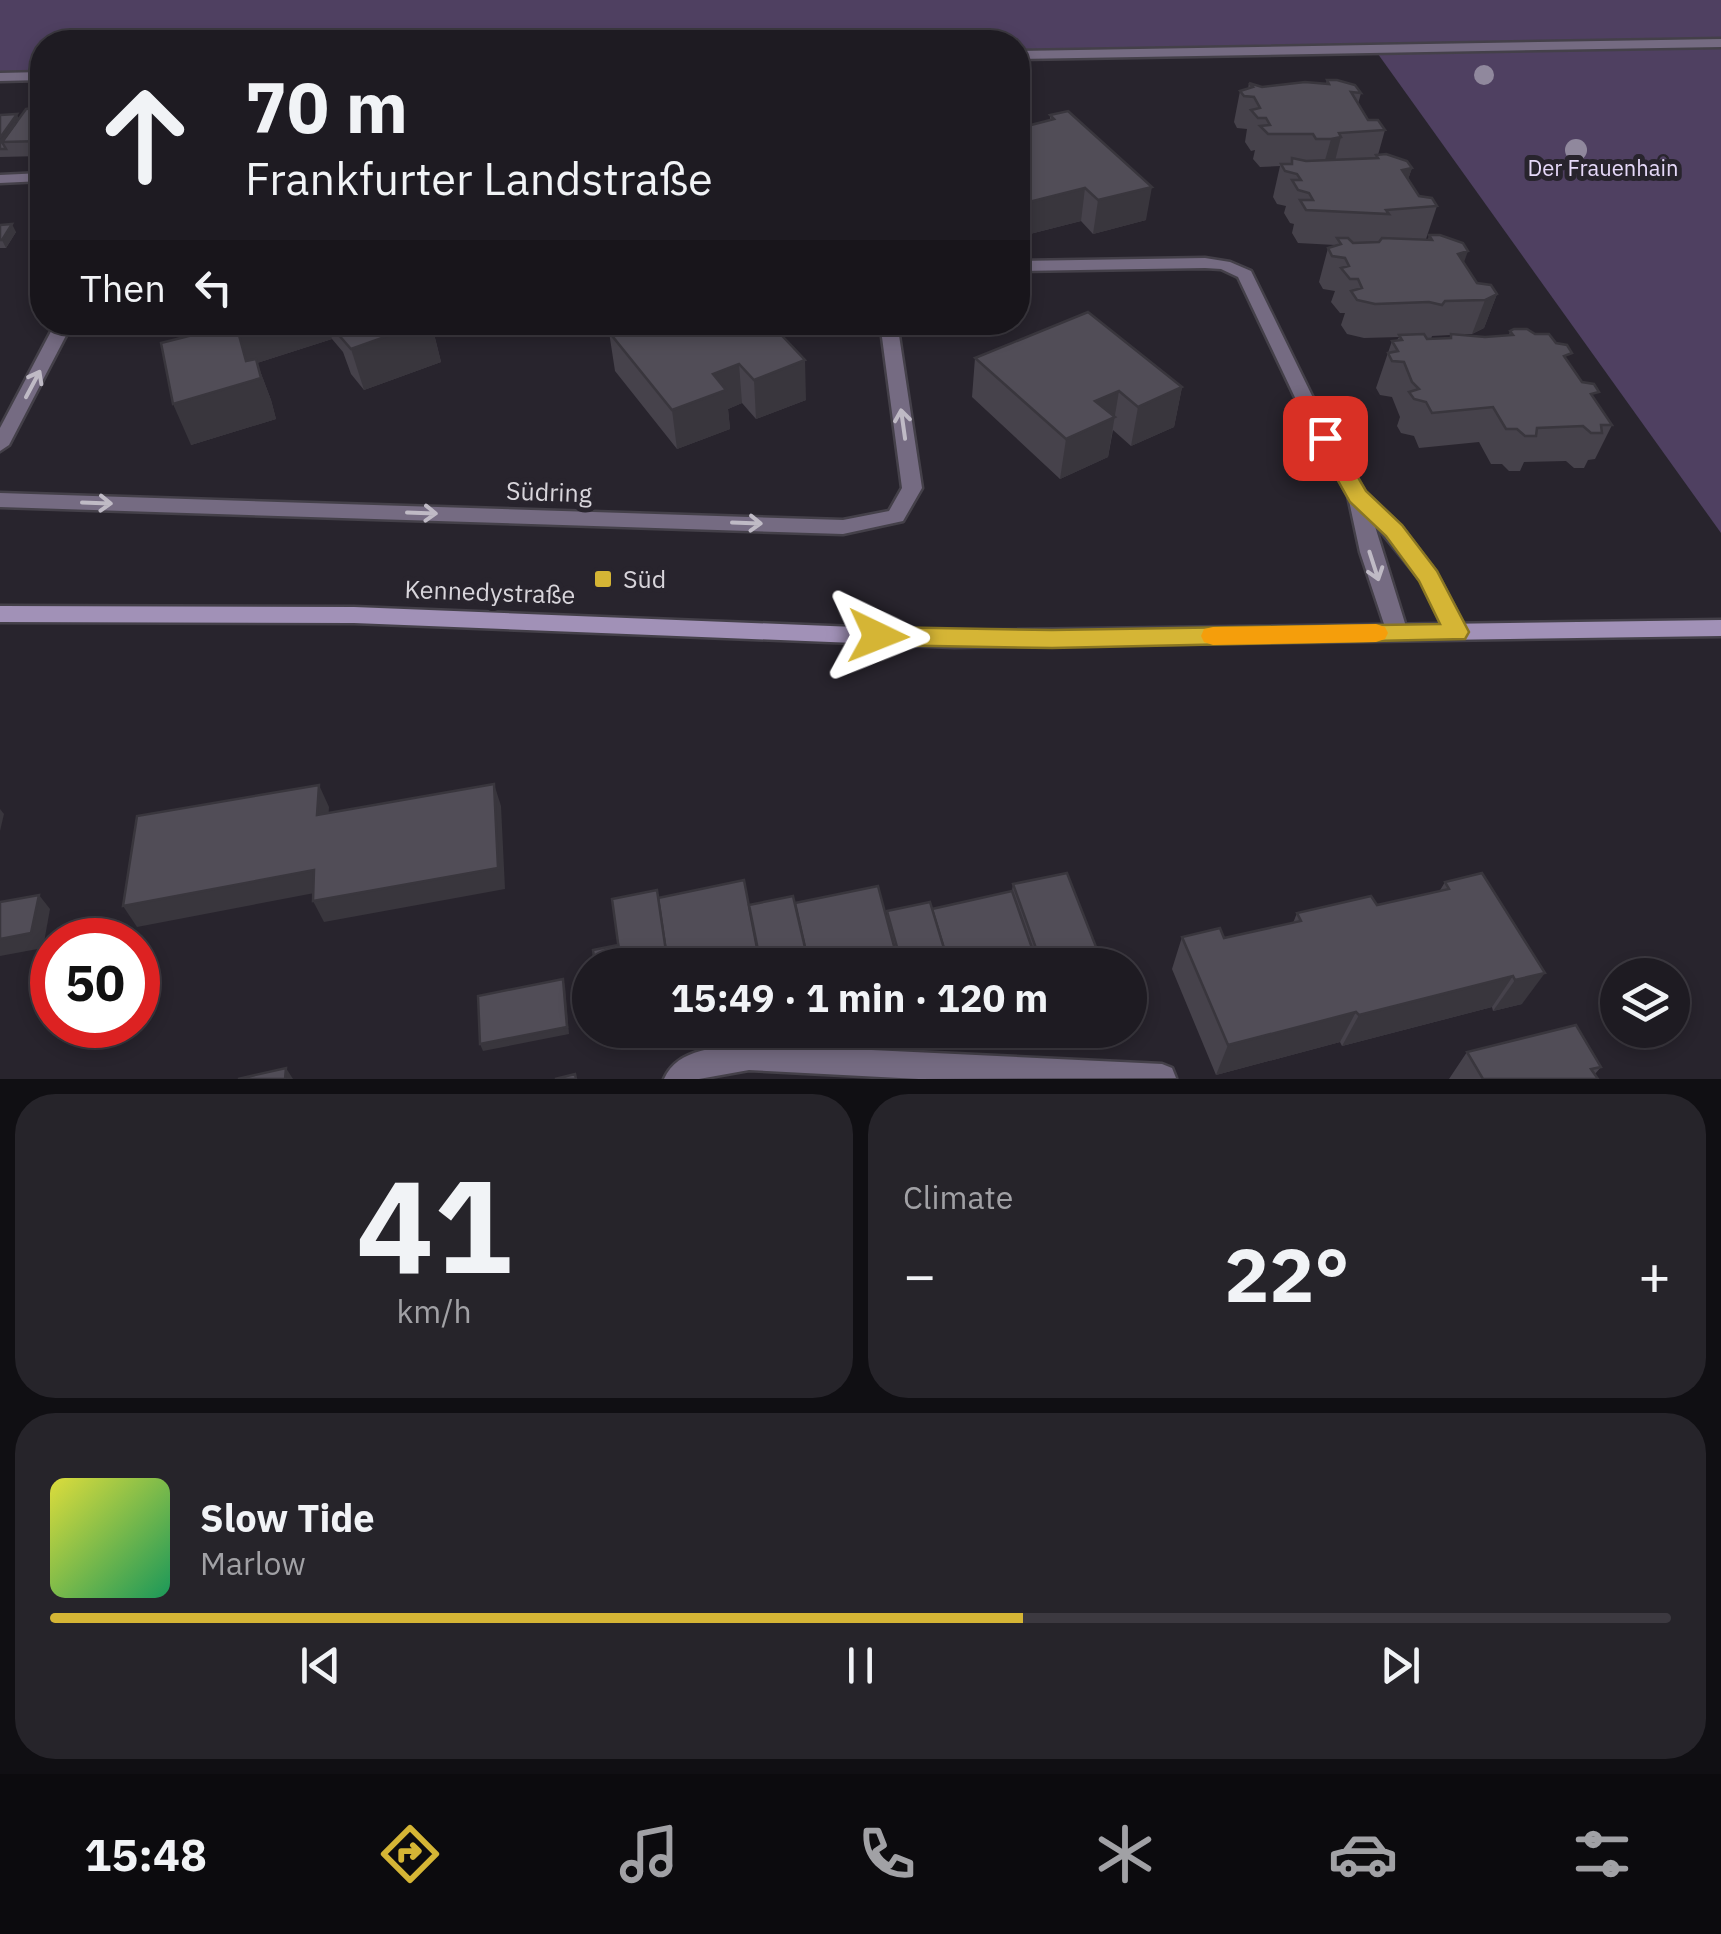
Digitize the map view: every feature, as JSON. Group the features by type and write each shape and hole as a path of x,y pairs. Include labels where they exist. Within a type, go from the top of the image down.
{"main road":[{"name":"Kennedystraße","path":"0,614 354,615 954,639 1721,628"}],"street":[{"path":"1030,55 1721,42"},
{"path":"0,77 30,76"},
{"path":"0,179 30,178"},
{"path":"1030,266 1205,263 1224,264 1245,274 1308,408 1358,496 1394,530 1429,576 1456,632"},
{"path":"0,444 58,335"},
{"name":"Südring","path":"0,500 843,527 872,524 896,516 912,488 890,335"},
{"path":"1358,496 1370,552 1397,633"},
{"path":"678,1079 695,1066 748,1057 1162,1078"}],"green space":[{"path":"0,0 1721,0 1721,39 1030,52 1030,30 30,30 30,72 0,73"},
{"name":"Der Frauenhain","path":"1721,47 1721,533 1378,54"}],"building":[{"path":"1327,80 1355,85 1361,93 1351,92 1368,120 1378,120 1385,130 1339,133 1341,137 1331,139 1316,139 1313,134 1268,134 1260,126 1270,125 1266,118 1258,118 1251,110 1260,108 1254,97 1244,96 1240,91 1253,87 1249,83 1262,87 1305,82 1329,84"},
{"path":"30,108 30,141 2,142"},
{"path":"1068,111 1152,187 1098,200 1085,188 1030,202 1030,125 1054,119 1050,115"},
{"path":"17,114 0,138 0,115"},
{"path":"1376,155 1407,161 1412,168 1402,170 1419,196 1432,198 1437,206 1386,210 1389,214 1306,210 1300,200 1313,200 1309,193 1298,190 1292,180 1301,180 1297,174 1285,171 1281,164 1292,164 1292,158 1378,158"},
{"path":"12,224 2,240 0,240 0,225"},
{"path":"1429,235 1463,243 1468,251 1458,254 1477,283 1491,285 1497,294 1485,300 1445,301 1442,305 1357,300 1351,291 1362,288 1358,279 1350,279 1341,268 1349,266 1345,258 1332,256 1328,248 1341,244 1337,238 1348,238 1353,243 1379,242 1382,238 1432,240"},
{"path":"1088,312 1182,387 1138,407 1119,391 1095,401 1115,417 1066,439 975,358"},
{"path":"1510,331 1549,334 1556,343 1567,345 1572,353 1564,356 1582,382 1594,384 1599,392 1591,394 1612,425 1601,425 1602,433 1591,433 1583,426 1537,428 1536,436 1525,436 1517,429 1506,429 1493,407 1432,413 1426,402 1414,399 1409,392 1419,389 1404,362 1392,361 1388,353 1398,351 1392,341 1402,340 1399,335 1424,334 1427,339 1451,338 1451,334 1485,337 1513,335"},
{"path":"193,335 239,335 246,361 256,359 261,378 173,404 161,343"},
{"path":"339,335 390,335 351,349"},
{"path":"611,335 781,335 805,360 754,380 739,364 713,374 726,390 672,410"},
{"path":"494,784 498,868 313,901 314,870 123,906 137,816 319,785 317,815"},
{"path":"1067,873 1096,948 1036,948 1013,884"},
{"path":"1482,873 1545,973 1515,980 1513,976 1228,1045 1182,937 1220,928 1224,938 1301,921 1297,913 1371,896 1377,905 1449,889 1445,882"},
{"path":"744,880 757,948 665,948 658,898"},
{"path":"878,886 894,948 805,948 795,903"},
{"path":"657,890 666,948 619,948 612,899"},
{"path":"1012,891 1032,948 944,948 932,909"},
{"path":"39,895 34,918 30,918 30,933 0,939 0,902"},
{"path":"793,896 805,948 758,948 749,905"},
{"path":"930,902 944,948 897,948 887,911"},
{"path":"563,979 567,1027 480,1044 478,996"},
{"path":"1576,1025 1601,1067 1591,1069 1598,1079 1483,1079 1467,1052"},
{"path":"286,1068 285,1079 238,1079"}],"slow traffic":[{"path":"1213,636 1376,633"}],"place":[{"name":"Süd","path":"603,579"}],"route":[{"path":"878,636 1052,639 1456,632 1429,576 1394,530 1358,496 1325,438"}]}
